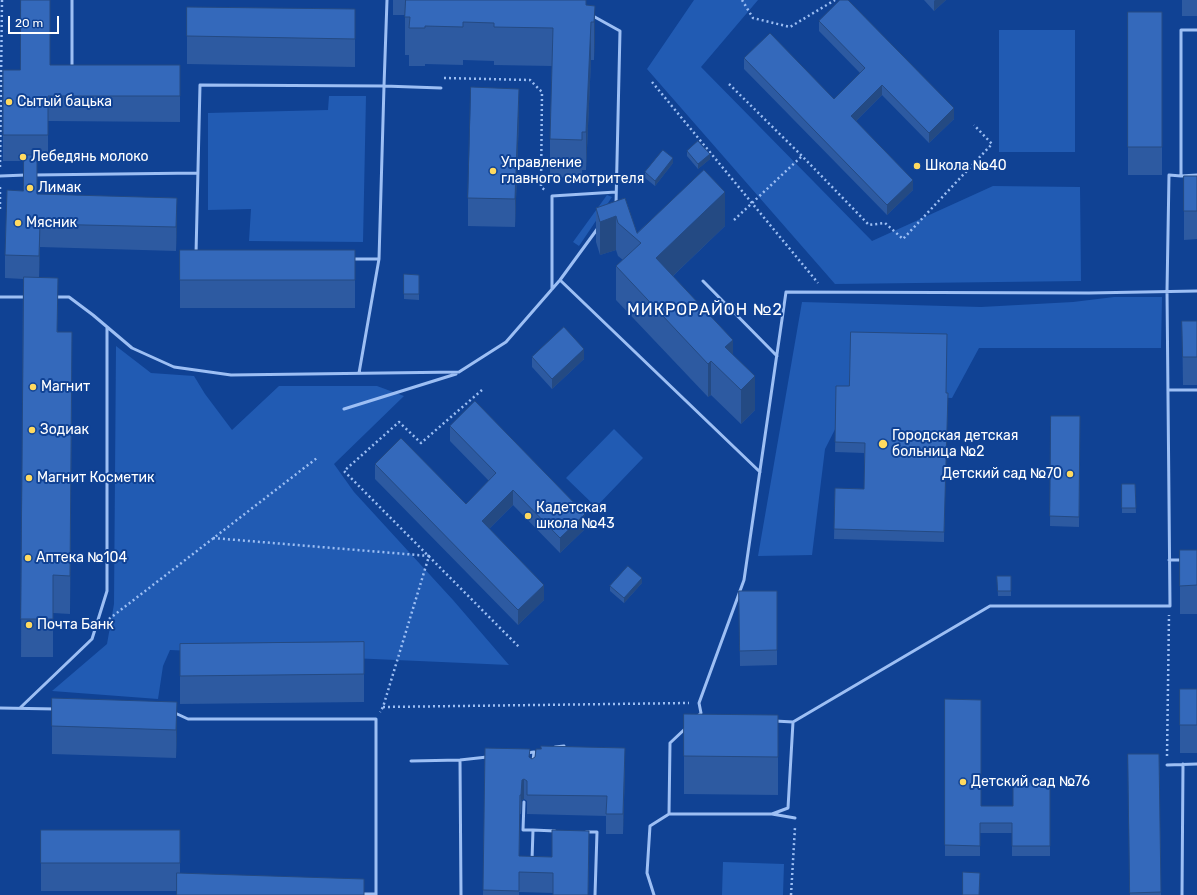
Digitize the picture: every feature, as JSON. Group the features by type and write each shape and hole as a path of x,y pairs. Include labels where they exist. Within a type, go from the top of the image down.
{"lane":[{"path":"72,0 72,73"},
{"path":"359,374 379,259 387,0"},
{"path":"589,13 620,31 616,204 611,210"},
{"path":"1181,176 1182,30 1197,30"},
{"path":"196,256 200,85 384,86 441,88"},
{"path":"0,176 198,173"},
{"path":"771,721 794,722 990,606 1170,606 1167,291 1169,175 1197,175"},
{"path":"552,289 552,196 616,192"},
{"path":"344,409 460,372 506,342 560,280 602,223"},
{"path":"347,259 379,259"},
{"path":"560,280 760,472"},
{"path":"703,281 777,356"},
{"path":"703,718 696,718 701,713 699,703 744,580 786,292 1155,293 1167,291 1197,291"},
{"path":"0,297 33,297"},
{"path":"48,297 69,297 132,348 174,367 231,375 460,372"},
{"path":"20,708 92,639 106,591 108,328"},
{"path":"1168,390 1197,390"},
{"path":"1169,560 1190,560"},
{"path":"0,708 60,709"},
{"path":"172,712 188,719 376,719 375,895 360,894"},
{"path":"772,814 788,808 794,722"},
{"path":"669,814 670,743 691,723"},
{"path":"549,749 564,746"},
{"path":"519,754 541,750"},
{"path":"533,764 534,752"},
{"path":"411,761 460,760 489,757"},
{"path":"460,760 461,895"},
{"path":"1182,895 1183,764"},
{"path":"1167,765 1197,764"},
{"path":"524,802 523,830 561,831"},
{"path":"654,895 647,873 650,826 669,814 772,814 795,818"},
{"path":"532,864 533,830"},
{"path":"583,832 597,832 595,895"}],"path":[{"path":"0,209 2,0"},
{"path":"742,0 753,18 790,27 835,0"},
{"path":"438,78 530,80 542,92 541,187 552,196"},
{"path":"652,82 826,292"},
{"path":"729,84 869,225 885,223 903,239 992,144 974,125"},
{"path":"734,220 802,156"},
{"path":"482,390 421,443 399,422 344,471 520,648"},
{"path":"95,630 317,458"},
{"path":"214,538 428,556"},
{"path":"376,719 383,707 428,556"},
{"path":"1167,765 1170,606"},
{"path":"383,707 699,703"},
{"path":"792,895 795,818"}],"shaded area":[{"path":"694,0 758,0 701,67 872,241 993,186 1080,187 1081,281 835,284 647,69"},
{"path":"999,30 1075,30 1075,152 999,152"},
{"path":"329,96 366,96 363,242 249,241 251,209 208,210 208,113 328,110"},
{"path":"607,195 612,197 579,246 573,242"},
{"path":"1114,297 1162,297 1161,348 979,348 952,398 853,394 825,449 812,555 758,556 802,302 981,307 1073,302"},
{"path":"116,346 151,373 194,376 205,394 232,430 279,386 377,386 404,396 334,464 354,492 453,600 509,665 170,650 163,666 158,699 52,691 107,644 114,604"},
{"path":"614,429 643,458 596,507 566,478"},
{"path":"723,862 784,864 783,895 722,895"}],"building":[{"path":"21,0 50,0 50,65 180,65 180,96 48,96 48,135 3,135 3,70 20,70"},
{"path":"406,0 586,0 586,5 595,6 594,22 591,22 586,132 582,132 582,140 550,139 553,28 494,27 494,23 463,22 463,27 425,26 425,28 409,28 410,17 405,17"},
{"path":"840,0 848,0 954,108 929,133 882,85 851,116 913,180 887,205 744,58 770,33 834,99 865,68 819,21"},
{"path":"187,7 355,9 355,39 187,36"},
{"path":"1128,12 1162,12 1162,147 1128,147"},
{"name":"Управление главного смотрителя","path":"471,87 519,89 515,199 468,198"},
{"path":"698,141 710,154 698,164 687,151"},
{"path":"663,150 673,158 655,181 645,172"},
{"path":"24,155 37,155 37,194 177,198 176,227 40,224 39,256 5,255 7,190 23,191"},
{"path":"704,170 725,192 656,258 733,340 725,347 755,376 741,390 711,361 708,364 616,266 641,243 618,223 616,216 600,222 596,208 625,198 637,233"},
{"path":"1184,176 1197,176 1197,211 1184,211"},
{"path":"180,250 355,250 355,280 180,280"},
{"path":"404,274 419,275 419,294 404,294"},
{"path":"24,277 58,278 57,332 72,332 70,576 53,575 53,619 21,619"},
{"path":"1182,321 1197,321 1197,357 1183,357"},
{"path":"564,327 584,349 552,379 532,357"},
{"path":"851,332 947,334 946,393 948,393 944,532 834,529 835,488 864,489 865,443 835,442 836,386 849,386"},
{"path":"475,401 585,514 560,538 513,490 482,521 544,585 518,610 375,464 401,438 466,504 496,473 450,426"},
{"path":"1051,416 1080,416 1079,517 1050,516"},
{"path":"1122,484 1135,484 1136,508 1122,508"},
{"path":"1180,550 1197,550 1197,585 1180,586"},
{"path":"628,566 642,578 624,598 610,586"},
{"path":"997,576 1011,576 1011,591 998,591"},
{"path":"739,591 777,591 777,650 740,651"},
{"path":"364,642 364,674 180,676 180,644"},
{"path":"1180,689 1197,689 1197,725 1180,725"},
{"path":"52,698 177,702 176,730 52,726"},
{"path":"945,699 981,700 981,806 1013,806 1013,782 1050,782 1050,846 1012,846 1012,823 980,823 980,846 945,845"},
{"path":"684,714 778,715 778,757 684,756"},
{"path":"541,746 625,748 623,814 606,814 607,796 527,795 527,781 524,779 522,780 520,795 519,856 552,857 552,830 589,831 588,895 553,895 553,873 519,872 519,891 483,890 485,748 530,749 529,757 532,759 535,757 536,749 541,749"},
{"path":"1128,754 1159,754 1161,892 1130,893"},
{"path":"41,830 180,830 180,863 41,863"},
{"path":"963,872 980,873 979,895 963,895"},
{"path":"177,873 364,879 364,895 177,895"}],"place":[{"name":"Сытый бацька","path":"9,102"},
{"name":"Лебедянь молоко","path":"23,157"},
{"name":"Школа №40","path":"917,166"},
{"name":"Управление главного смотрителя","path":"493,171"},
{"name":"Лимак","path":"30,188"},
{"name":"Мясник","path":"18,223"},
{"name":"Магнит","path":"33,387"},
{"name":"Зодиак","path":"32,430"},
{"name":"Городская детская больница №2","path":"883,444"},
{"name":"Детский сад №70","path":"1070,474"},
{"name":"Магнит Косметик","path":"29,478"},
{"name":"Кадетская школа №43","path":"528,516"},
{"name":"Аптека №104","path":"28,558"},
{"name":"Почта Банк","path":"29,625"},
{"name":"Детский сад №76","path":"963,782"}],"district":[{"name":"МИКРОРАЙОН №2","path":"705,310"}]}
